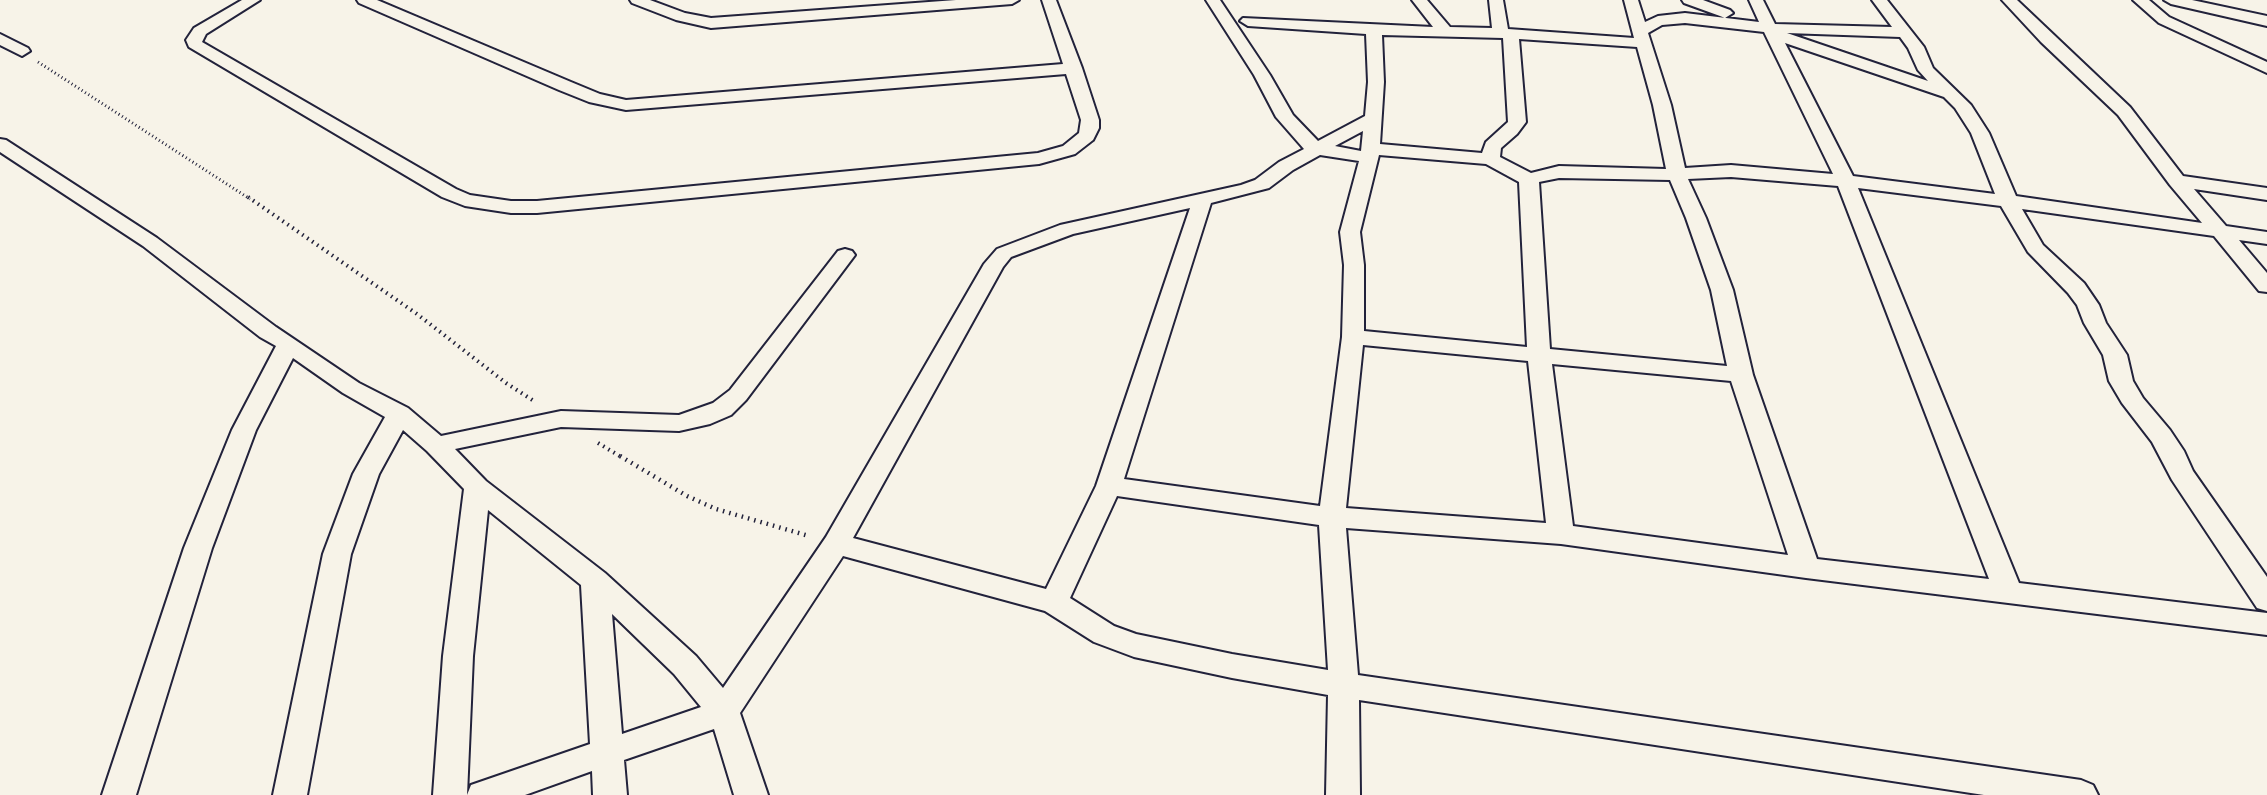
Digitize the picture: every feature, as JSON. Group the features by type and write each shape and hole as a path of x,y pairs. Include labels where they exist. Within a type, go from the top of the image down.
{"street":[{"path":"254,0 200,31 194,40 195,44 449,193 486,205 511,207 537,207 1015,161 1055,155 1080,143 1090,128 1074,68 1049,0"},
{"path":"364,0 565,86 595,98 626,105 1074,68"},
{"path":"637,0 681,17 711,22 740,22 1011,0"},
{"path":"1213,0 1285,117 1305,141 1317,149 1490,159 1529,179 1558,172 1677,175 1731,171 1846,181 2008,201 2267,238"},
{"path":"1419,0 1446,32"},
{"path":"1490,159 1492,147 1517,122 1506,34 1496,0"},
{"path":"1631,0 1662,105 1677,175 1696,218 1722,290 1740,375 1806,568"},
{"path":"1689,0 1951,94"},
{"path":"1756,0 1765,29 1846,181 2008,592"},
{"path":"1879,0 1916,47 1926,70 1962,105 1980,134 2008,201 2035,248 2076,288 2088,305 2095,323 2115,355 2118,370 2126,388 2162,436 2181,474 2267,600"},
{"path":"2009,0 2124,111 2177,181 2267,286"},
{"path":"2140,0 2164,20 2267,68"},
{"path":"2171,0 2267,21"},
{"path":"1237,36 1250,15 1374,30 1506,34 1641,37 1658,21 1669,18 1685,18 1765,29 1902,32"},
{"path":"1343,795 1344,685 1332,517 1353,337 1354,266 1350,232 1369,153 1376,82 1374,30"},
{"path":"0,39 22,51"},
{"path":"483,795 724,712 836,544 994,264 1004,253 1068,229 1202,201 1262,184 1286,166 1372,119"},
{"path":"0,144 150,242 268,332 351,388 399,414 436,445 477,487 595,581 685,665 724,712 751,795"},
{"path":"1529,179 1528,207 1539,356 1561,534"},
{"path":"2177,181 2267,194"},
{"path":"1054,602 1109,486 1202,201"},
{"path":"436,445 561,418 679,423 701,418 722,409 738,395 845,255"},
{"path":"1353,337 1740,375"},
{"path":"119,795 198,548 244,430 289,344"},
{"path":"290,795 337,554 366,474 399,414"},
{"path":"1109,486 1332,517 1561,534 1806,568 2267,624"},
{"path":"450,795 458,656 477,487"},
{"path":"836,544 1054,602 1104,634 1134,645 1232,666 1344,685 2081,795"},
{"path":"595,581 610,795"}],"path":[{"path":"22,51 237,190 417,314 506,383 627,462 716,509 836,544"}]}
